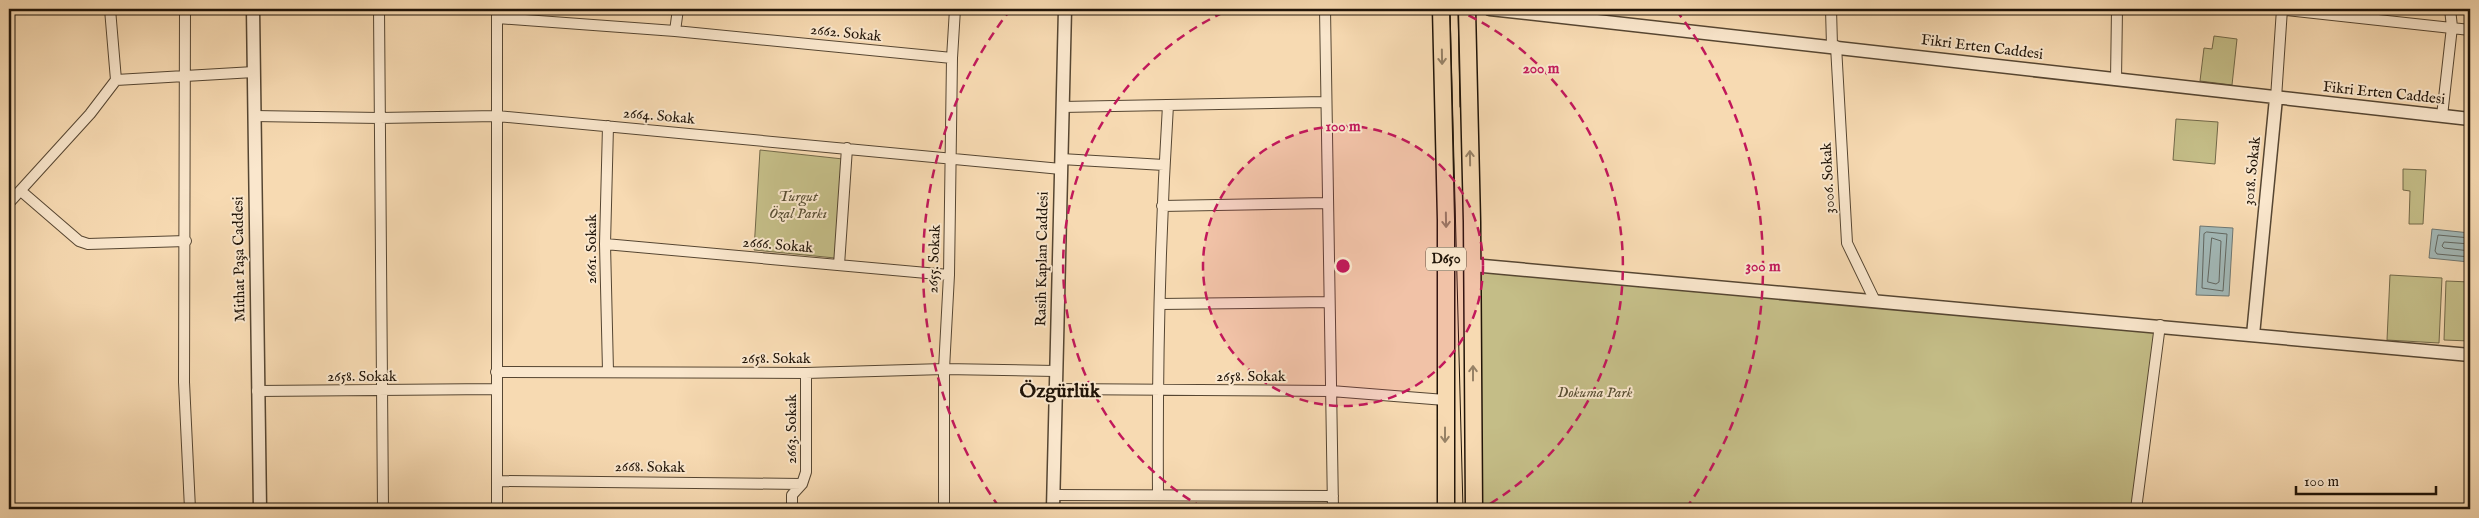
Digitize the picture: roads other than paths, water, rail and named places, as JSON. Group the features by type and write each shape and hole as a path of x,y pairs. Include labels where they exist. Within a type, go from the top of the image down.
{"highway":[{"name":"D650","path":"1441,9 1446,220 1446,509"},
{"name":"D650","path":"1467,9 1474,509"}],"street":[{"path":"9,203 90,114 116,80 110,9"},
{"path":"185,9 186,241 184,382 190,509"},
{"name":"Mithat Paşa Caddesi","path":"253,9 260,509"},
{"path":"379,9 383,509"},
{"path":"676,31 678,9"},
{"name":"2655. Sokak","path":"944,509 944,369 949,275 952,58 955,9"},
{"name":"Rasih Kaplan Caddesi","path":"1053,509 1065,9"},
{"path":"1325,9 1333,509"},
{"name":"Fikri Erten Caddesi","path":"1490,9 1536,10 2116,80 2442,116 2468,116"},
{"name":"3006. Sokak","path":"1831,9 1847,243 1875,301"},
{"path":"2116,80 2117,9"},
{"path":"2276,9 2356,12 2470,30"},
{"name":"3018. Sokak","path":"2253,335 2276,98 2282,9"},
{"path":"2442,116 2452,27 2450,9"},
{"path":"497,13 497,509"},
{"name":"2662. Sokak","path":"497,13 952,58"},
{"path":"116,80 254,72"},
{"path":"1062,107 1325,102"},
{"path":"1158,494 1162,206 1168,105"},
{"name":"2664. Sokak","path":"254,116 379,118 497,116 952,158 1061,164 1164,166"},
{"name":"2661. Sokak","path":"608,126 605,244 608,371"},
{"path":"839,265 847,148"},
{"path":"21,191 79,241 88,244 186,241"},
{"path":"1162,206 1327,203"},
{"name":"2666. Sokak","path":"605,244 949,275"},
{"path":"1472,265 2470,354"},
{"path":"1160,304 1329,302"},
{"path":"2136,509 2160,325"},
{"name":"2658. Sokak","path":"496,372 806,373 944,369 1055,371"},
{"name":"2663. Sokak","path":"792,509 792,495 802,484 806,472 806,373"},
{"name":"2658. Sokak","path":"257,391 496,389"},
{"name":"2658. Sokak","path":"1056,389 1331,391 1445,400"},
{"name":"2668. Sokak","path":"497,481 802,484"},
{"path":"1053,495 1332,496"}],"water":[{"path":"2200,226 2233,228 2229,296 2196,295"},
{"path":"2432,229 2470,233 2469,262 2429,258"}],"tram line":[{"path":"1450,9 1463,509"},
{"path":"1458,9 1460,107"}],"district":[{"name":"Özgürlük","path":"1060,391"}],"park label":[{"name":"Turgut Özal Parkı","path":"798,204"},
{"name":"Dokuma Park","path":"1595,392"}]}
